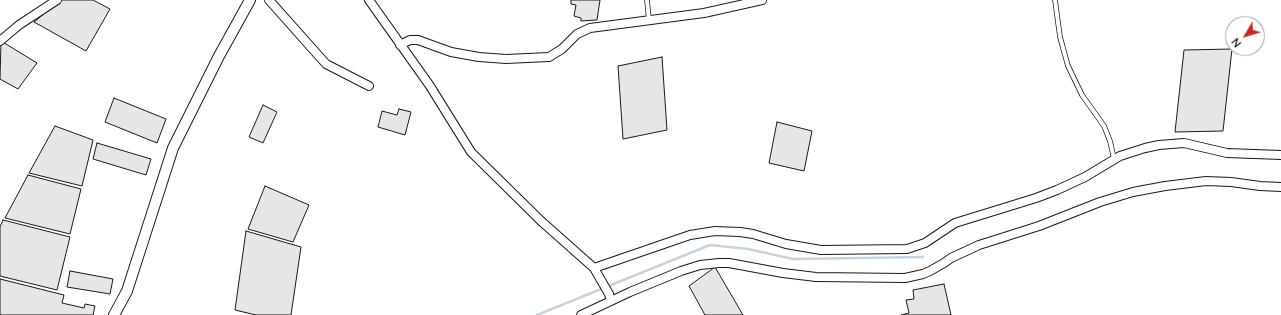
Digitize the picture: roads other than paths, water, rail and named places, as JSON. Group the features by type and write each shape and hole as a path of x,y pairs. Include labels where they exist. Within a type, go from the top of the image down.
{"street":[{"path":"0,42 19,25 57,0"},
{"path":"114,315 127,291 173,148 219,56 250,0"},
{"path":"269,0 326,64 370,86"},
{"path":"368,0 430,86 471,152 541,221 594,268 610,297"},
{"path":"400,46 410,40 418,40 452,52 479,57 506,59 549,56 562,49 577,34 590,28 704,13 762,0"},
{"path":"594,268 690,235 715,231 747,233 786,244 821,250 907,249 925,243 955,223 1057,190 1085,177 1114,160 1145,148 1184,143 1227,152 1281,155"},
{"path":"582,315 610,297 690,267 719,263 739,264 783,273 816,276 896,278 914,276 930,271 951,258 979,244 1039,226 1100,202 1133,192 1206,181 1281,187"}],"lane":[{"path":"647,0 649,20"},
{"path":"1055,0 1060,37 1068,66 1082,95 1104,126 1110,141 1114,160"}],"waterway":[{"path":"537,315 710,245 748,249 793,259 923,257"}]}
